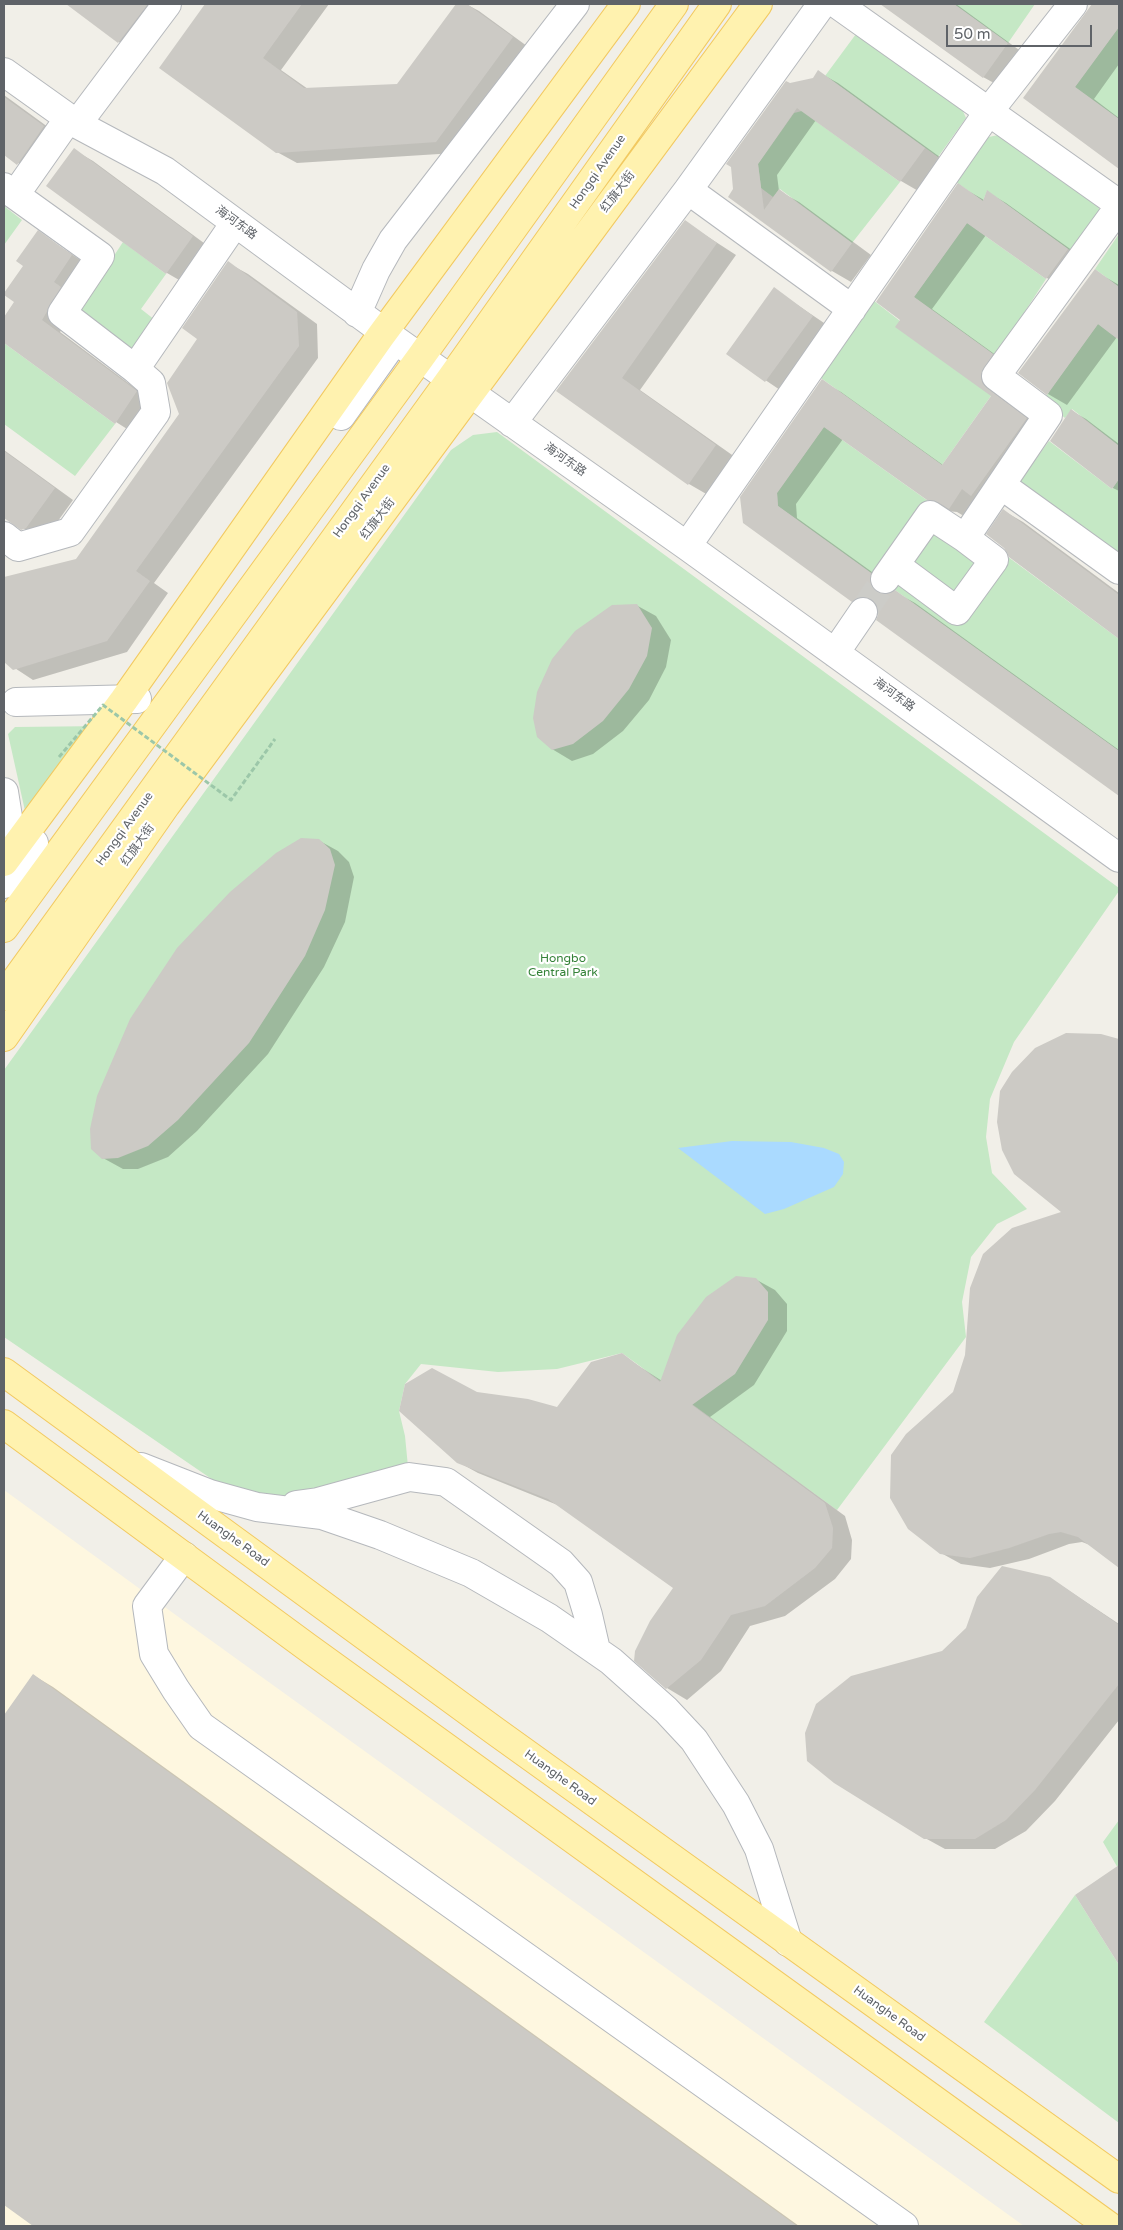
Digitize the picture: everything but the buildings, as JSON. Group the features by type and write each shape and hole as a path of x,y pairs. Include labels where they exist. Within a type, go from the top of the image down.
{"main road":[{"path":"9,865 130,699 626,4"},
{"path":"4,928 420,358 674,4"},
{"name":"Hongqi Avenue","path":"4,996 460,386 717,4"},
{"name":"红旗大街","path":"4,1037 460,386 758,4"},
{"name":"Huanghe Road","path":"4,1372 495,1731 1119,2179"},
{"path":"4,1424 1109,2226"}],"street":[{"path":"4,536 18,547 70,532 156,412 151,383 62,313 100,256 10,191 73,121 167,4"},
{"path":"357,313 376,270 394,240 575,4"},
{"path":"512,422 688,190 822,4"},
{"path":"837,4 1119,205 996,376 1048,415 965,538"},
{"path":"687,546 989,112 1073,4"},
{"name":"海河东路","path":"4,72 73,121 164,171 357,313 687,546 1119,858"},
{"path":"688,190 852,309"},
{"path":"135,369 236,223"},
{"path":"1001,485 1119,570"},
{"path":"930,515 965,538 994,560 957,611 890,572 930,515"},
{"path":"835,653 863,612"},
{"path":"8,704 130,699"},
{"path":"4,792 9,865"},
{"path":"127,1462 210,1494 257,1508 322,1515 380,1535 471,1573 549,1618 596,1650 666,1710 699,1748 736,1804 759,1849 788,1942"},
{"path":"271,1509 318,1502 409,1477 446,1482 561,1564 578,1582 596,1650"},
{"path":"184,1556 147,1606 154,1654 201,1726 904,2226"}],"path":[{"path":"59,757 103,704 230,800 275,739"}],"shaded area":[{"path":"4,1490 184,1621 1024,2226 4,2226"}],"green space":[{"path":"954,4 1035,4 1008,43"},
{"path":"1119,27 1119,119 1075,87"},
{"path":"856,34 962,109 966,118 938,157 825,76"},
{"path":"817,107 817,122 900,182 852,243 780,189 773,197 761,188 758,164 794,113"},
{"path":"1003,134 1098,203 1100,215 1075,254 987,191 983,201 953,180 984,138"},
{"path":"4,206 22,220 4,245"},
{"path":"967,223 1046,279 996,356 914,297"},
{"path":"1119,234 1119,287 1095,269"},
{"path":"123,242 166,274 141,309 155,320 134,354 77,312"},
{"path":"869,297 993,393 942,465 818,376"},
{"path":"1098,324 1119,340 1119,446 1072,409 1065,418 1043,400"},
{"path":"4,343 115,424 75,476 4,424"},
{"path":"824,427 977,534 1119,639 1119,751 778,506 777,493"},
{"name":"Hongbo Central Park","path":"497,432 1119,888 1119,891 1014,1042 990,1099 986,1137 992,1173 1027,1209 997,1224 971,1257 962,1302 966,1337 837,1510 622,1353 557,1369 498,1372 421,1364 405,1384 399,1411 405,1436 409,1477 275,1504 216,1482 4,1337 4,1070 451,450 473,435"},
{"path":"1049,441 1112,489 1119,479 1119,556 1019,482"},
{"path":"106,726 29,829 8,734 15,727"},
{"path":"1119,1820 1119,1870 1103,1842"},
{"path":"1075,1895 1119,1965 1119,2123 984,2022"}],"water":[{"path":"732,1141 791,1142 824,1148 839,1154 844,1162 843,1174 834,1187 784,1209 765,1214 678,1148"}],"tunnel":[{"path":"863,612 885,579"}]}
